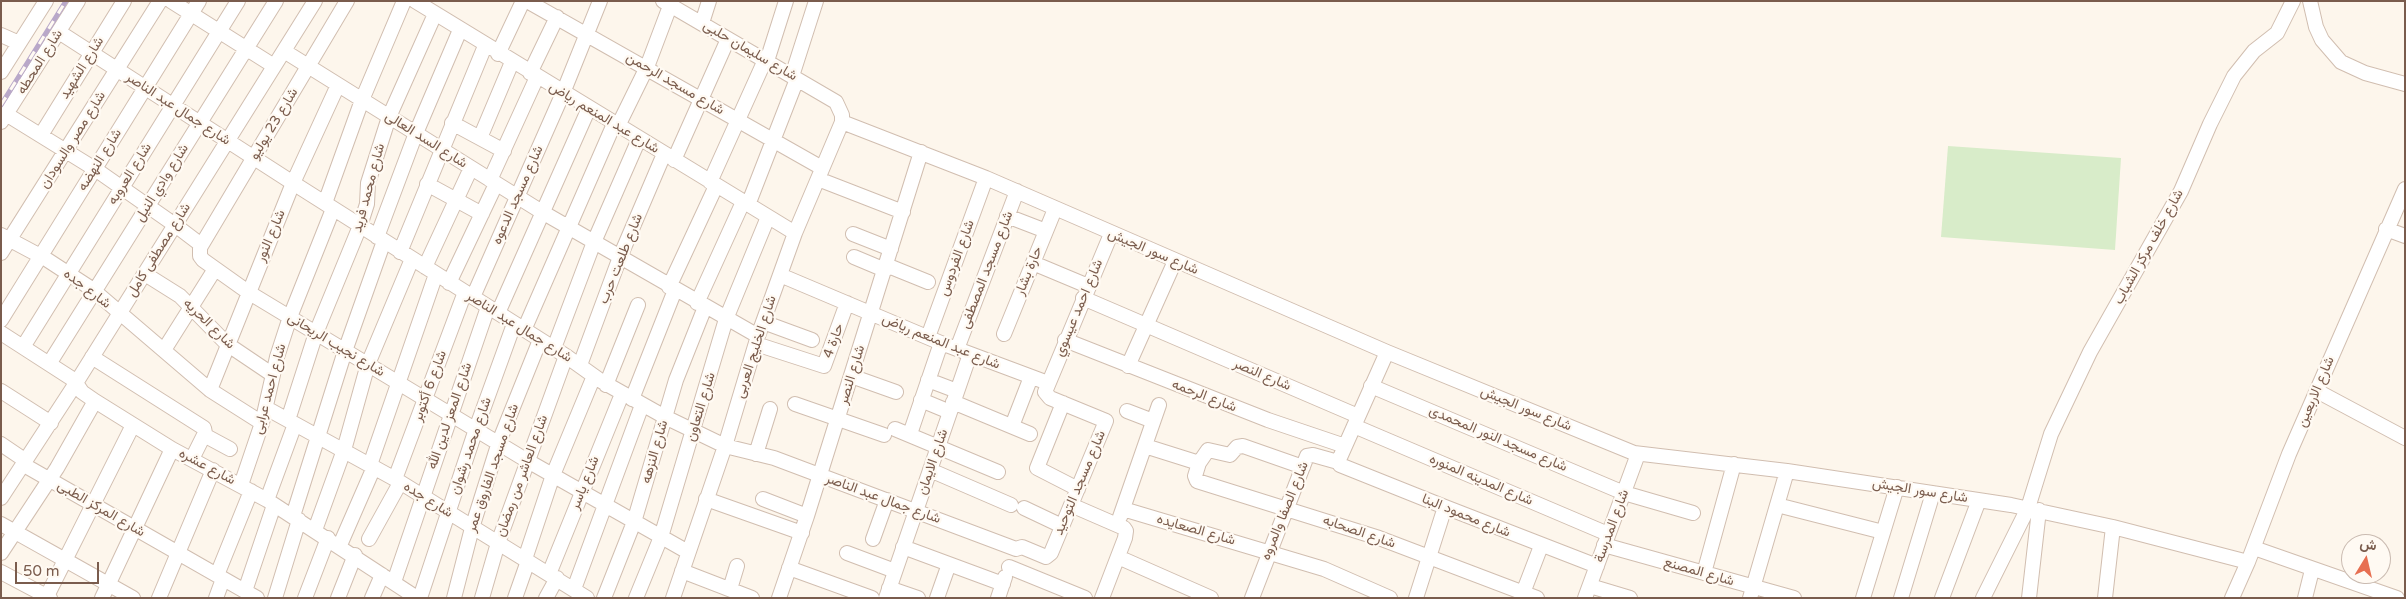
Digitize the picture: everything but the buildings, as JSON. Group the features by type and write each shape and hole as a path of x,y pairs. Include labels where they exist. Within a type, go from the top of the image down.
{"street":[{"name":"شارع المحطه","path":"4,118 78,1"},
{"name":"شارع الشهيد","path":"40,135 124,1"},
{"name":"شارع مصر والسودان","path":"1,253 5,238 66,151 160,1"},
{"path":"171,1 274,66"},
{"name":"شارع النهضه","path":"1,320 199,1"},
{"name":"شارع العروبه","path":"23,347 238,1"},
{"name":"شارع وادي النيل","path":"49,364 276,1"},
{"name":"شارع مصطفى كامل","path":"3,492 51,423 315,1"},
{"name":"شارع 23 يوليو","path":"201,246 347,1"},
{"name":"شارع احمد عرابى","path":"216,598 220,577 246,488 273,374 290,317 329,206 362,100 404,1"},
{"name":"شارع عبد المنعم رياض","path":"415,1 498,54 795,233"},
{"path":"498,54 523,1"},
{"name":"شارع مسجد الرحمن","path":"527,1 774,140 820,174 903,212"},
{"name":"شارع مسجد الدعوه","path":"469,295 517,197 564,93 600,1"},
{"path":"702,23 709,1"},
{"path":"583,595 632,399 713,184 766,61 786,1"},
{"name":"شارع النزهه","path":"604,598 634,522 676,380 701,305 774,140 816,1"},
{"name":"شارع خلف مركز الشباب","path":"2033,509 2043,454 2090,352 2181,191 2210,124 2234,76 2254,51 2277,33 2293,1"},
{"path":"2310,1 2316,27 2322,40 2341,62 2365,72 2405,84"},
{"name":"شارع المحطه","path":"1,72 41,3"},
{"path":"519,327 569,228 616,125 647,67 667,3"},
{"name":"شارع سليمان حلبى","path":"667,3 836,102 841,108 842,122"},
{"name":"شارع محمد فريد","path":"249,595 270,502 316,333 360,226 366,204 368,183 389,117 435,14"},
{"path":"449,283 482,214 504,151 557,17"},
{"path":"274,598 319,436 380,239 416,133 460,30"},
{"name":"شارع جمال عبد الناصر","path":"59,32 380,239 554,348 606,385 665,417 725,446 756,454 820,476 1016,548"},
{"path":"1,35 19,43"},
{"name":"شارع طلعت حرب","path":"580,365 620,257 669,157 702,99 728,39"},
{"path":"315,530 344,450 368,364 406,255 427,184 485,46"},
{"name":"شارع السد العالى","path":"284,51 517,197 726,319 757,340"},
{"path":"480,138 512,62"},
{"name":"شارع النور","path":"210,390 293,183 338,85"},
{"name":"شارع المعز لدين الله","path":"372,598 393,585 450,413 493,310 542,212 588,108"},
{"name":"شارع نجيب الريحانى","path":"4,118 40,135 148,205 201,246 201,258 248,292 526,460 688,552"},
{"name":"شارع سور الجيش","path":"842,122 986,178 1111,234 1387,352 1638,454 1787,471 2033,509 2113,527 2248,562"},
{"name":"شارع الخليج العربى","path":"673,598 725,446 763,322 795,233 842,122"},
{"path":"452,123 504,151"},
{"path":"554,348 594,242 639,139"},
{"name":"شارع النصر","path":"779,598 802,533 921,152"},
{"path":"305,598 372,466 431,271 456,200 471,168"},
{"name":"شارع الفردوس","path":"910,434 928,380 934,340 986,178"},
{"path":"427,184 482,214"},
{"name":"شارع الاربعين","path":"2232,598 2254,548 2289,454 2405,189"},
{"name":"شارع مسجد المصطفى","path":"963,351 1007,216 1017,192"},
{"name":"حارة بشار","path":"1004,334 1055,209"},
{"path":"1007,216 1046,231"},
{"name":"شارع التعاون","path":"636,598 661,537 726,319 768,217"},
{"path":"2386,229 2405,236"},
{"path":"853,234 891,249"},
{"name":"شارع احمد عيسوي","path":"1048,383 1111,234"},
{"name":"شارع جده","path":"5,238 41,256 94,292 210,390 262,423"},
{"path":"854,258 928,282"},
{"path":"1128,366 1175,261"},
{"name":"شارع النصر","path":"1033,263 1146,327 1356,421"},
{"path":"164,350 215,269"},
{"name":"شارع الحريه","path":"145,274 191,306 228,344 273,374"},
{"name":"شارع عبد المنعم رياض","path":"780,275 934,340 1048,383"},
{"name":"شارع 6 أكتوبر","path":"369,539 398,481 425,398 469,295"},
{"name":"حارة 4","path":"757,340 824,366 847,304"},
{"path":"606,385 638,305"},
{"path":"763,322 812,340"},
{"name":"شارع محمد رشوان","path":"419,598 476,429 519,327"},
{"name":"شارع عشره","path":"1,333 76,383 82,392 95,401 172,449 270,502 355,555 393,585 419,598"},
{"name":"شارع مسجد الفاروق عمر","path":"454,598 472,528 499,442 540,340"},
{"name":"شارع الرحمه","path":"1065,340 1268,420 1345,446"},
{"name":"شارع الايمان","path":"887,593 954,402 963,351"},
{"path":"1338,462 1387,352"},
{"name":"شارع العاشر من رمضان","path":"482,598 526,460 566,356"},
{"path":"92,357 204,428 204,435 192,459"},
{"path":"515,598 553,475 594,376"},
{"path":"851,376 896,392"},
{"path":"1012,426 1031,377"},
{"path":"928,380 954,402 1030,434"},
{"name":"شارع مسجد التوحيد","path":"1016,548 1022,547 1042,556 1049,556 1106,421 1046,395 1048,383"},
{"name":"شارع مسجد النور المحمدى","path":"1371,386 1624,493 1692,513"},
{"path":"1,391 51,423"},
{"path":"2317,391 2405,438"},
{"name":"شارع ياسر","path":"546,598 581,491 632,399"},
{"path":"921,400 954,402"},
{"path":"1,553 50,480 95,401"},
{"path":"1063,403 1037,468 1078,489"},
{"path":"795,404 838,419 889,432 910,434 998,472"},
{"path":"1117,525 1159,405"},
{"name":"شارع جده","path":"266,408 398,481 583,595"},
{"path":"756,454 770,409"},
{"path":"1127,411 1153,421"},
{"name":"شارع المدينه المنوره","path":"1356,421 1606,539"},
{"path":"1,572 48,597 133,425"},
{"path":"204,435 230,449"},
{"name":"شارع المركز الطبى","path":"1,444 50,480 249,595"},
{"path":"1145,446 1199,463 1208,450 1230,455 1239,446 1303,466"},
{"path":"105,591 136,529 172,449"},
{"name":"شارع المدرسة","path":"1587,592 1638,454"},
{"name":"شارع الصفا والمروه","path":"1252,598 1303,466 1310,455 1338,462"},
{"name":"شارع محمود البنا","path":"1338,462 1340,465 1445,508 1597,566"},
{"name":"شارع الصحابه","path":"1199,463 1196,476 1197,481 1286,508 1428,556 1537,598"},
{"path":"1704,573 1734,464"},
{"path":"159,598 213,470"},
{"path":"930,470 1062,526"},
{"path":"1751,592 1787,471"},
{"path":"1863,598 1897,487"},
{"path":"1901,598 1933,493"},
{"path":"706,499 802,533"},
{"path":"763,499 807,516"},
{"path":"873,539 887,500"},
{"path":"1942,598 1979,500"},
{"path":"1071,505 1124,528 1126,534 1102,598"},
{"path":"1777,505 1883,532"},
{"path":"1416,598 1445,508"},
{"name":"شارع الصعايده","path":"1123,509 1269,551 1324,569 1390,598"},
{"path":"1982,598 2033,509"},
{"path":"2029,598 2033,509"},
{"path":"1,524 65,561 105,591 134,598"},
{"path":"2105,598 2113,527"},
{"name":"شارع المصنع","path":"1606,539 1704,573 1751,592 1794,598"},
{"path":"1523,593 1541,546"},
{"path":"903,547 1003,584"},
{"path":"998,598 1016,548"},
{"path":"2254,548 2312,570 2359,592 2397,598"},
{"path":"847,553 895,571"},
{"path":"338,598 355,555"},
{"path":"1118,557 1211,598"},
{"path":"937,598 949,564"},
{"path":"730,589 737,566"},
{"path":"1009,567 1085,598"},
{"path":"789,568 872,598"},
{"path":"2304,598 2312,570"},
{"path":"682,571 752,598"},
{"path":"1587,592 1630,598"},
{"path":"887,593 918,598"}],"green space":[{"path":"1948,146 2121,158 2115,250 1941,237"}],"railway":[{"path":"1,105 66,1"}]}
